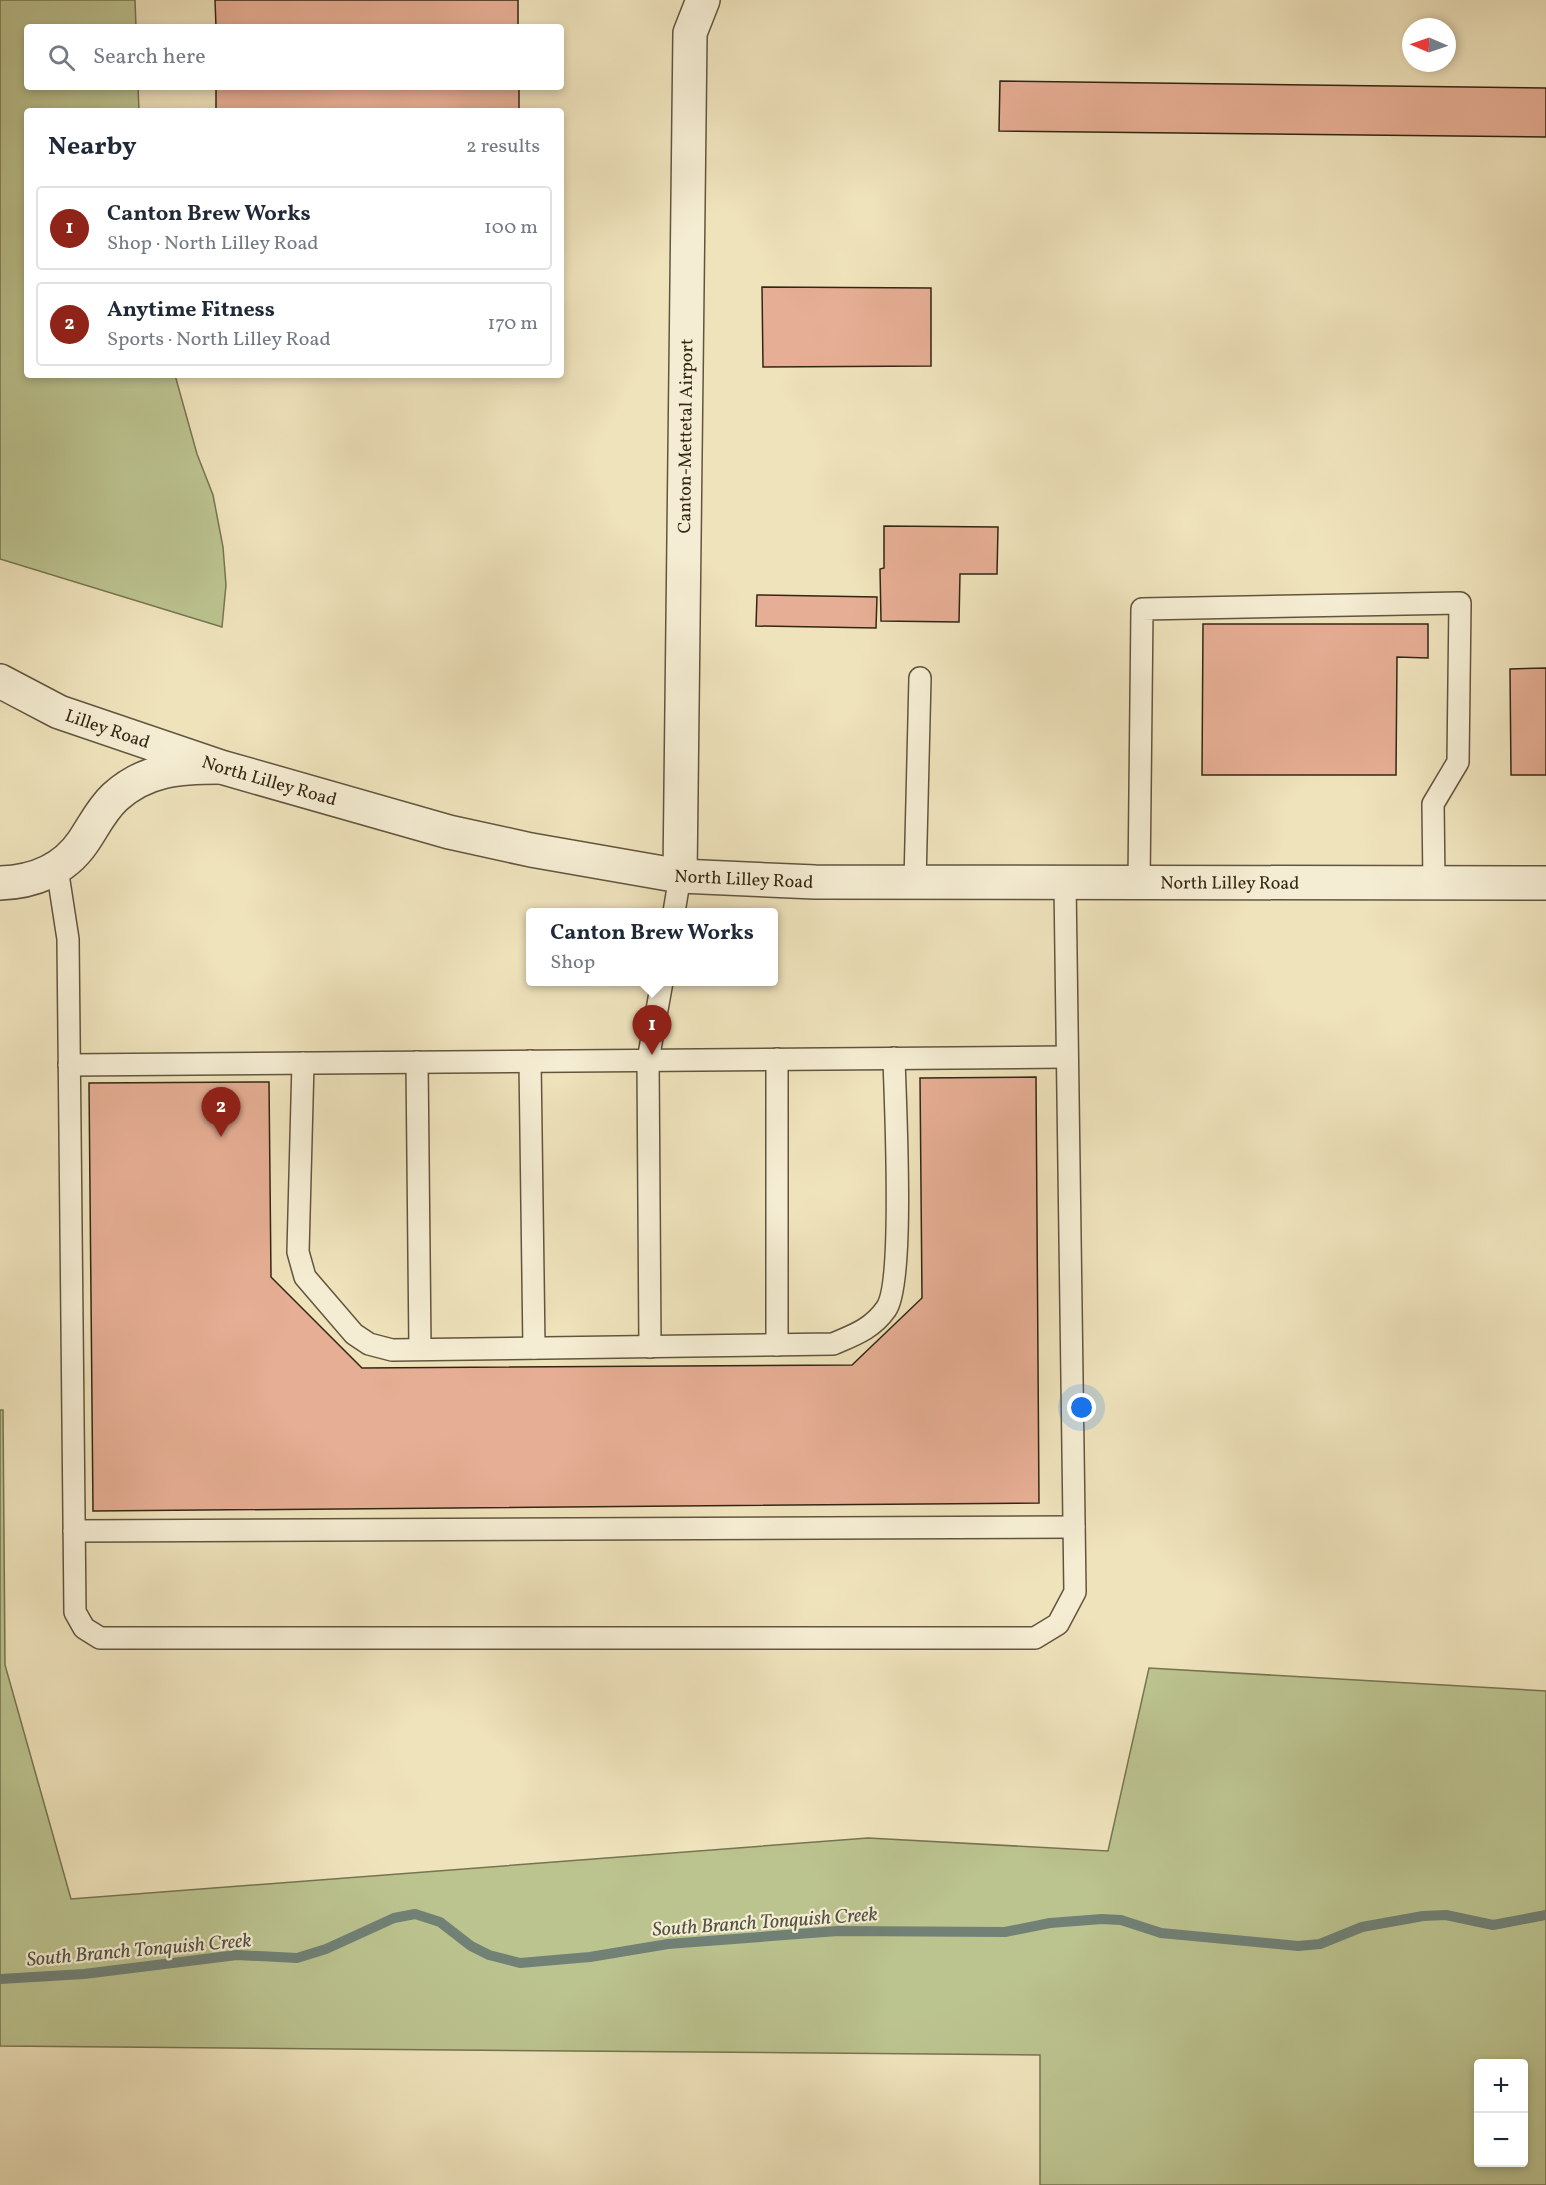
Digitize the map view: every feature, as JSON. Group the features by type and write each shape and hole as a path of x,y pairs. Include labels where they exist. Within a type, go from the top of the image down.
{"street":[{"name":"Canton-Mettetal Airport","path":"680,876 690,33 703,0"},
{"name":"Lilley Road","path":"0,681 59,712 221,767"},
{"name":"North Lilley Road","path":"0,883 20,883 57,868 83,843 101,811 136,782 178,767 221,767 449,832 531,850 680,876 815,882 1546,883"}],"lane":[{"path":"1139,884 1142,609 1460,603 1458,762 1433,804 1434,884"},
{"path":"915,882 920,678"},
{"path":"57,868 68,939 75,1612 84,1628 100,1638 1035,1638 1058,1624 1075,1592 1065,883"},
{"path":"675,908 680,876"},
{"path":"650,1347 648,1060 661,986"},
{"path":"69,1065 1067,1057"},
{"path":"303,1063 298,1252 305,1277 354,1334 369,1344 392,1350 833,1344 866,1330 887,1308 897,1266 894,1058"},
{"path":"777,1059 777,1345"},
{"path":"530,1061 534,1348"},
{"path":"417,1062 420,1349"},
{"path":"74,1531 1074,1527"}],"green space":[{"path":"0,0 135,0 136,24 24,24 24,90 138,90 139,108 24,108 24,378 176,378 197,454 213,495 223,547 226,585 222,627 0,559"},
{"path":"0,1410 3,1410 5,1665 71,1899 868,1838 1108,1851 1149,1668 1546,1691 1546,2185 1040,2185 1040,2055 0,2046"}],"building":[{"path":"215,0 518,0 518,24 216,24"},
{"path":"1000,81 1546,88 1546,137 999,131"},
{"path":"216,90 519,90 519,108 216,108"},
{"path":"762,287 931,288 931,366 763,367"},
{"path":"884,526 998,527 997,574 960,574 959,622 881,621 880,569 884,568"},
{"path":"757,595 877,597 876,628 756,626"},
{"path":"1203,624 1428,624 1428,658 1397,657 1396,775 1202,775"},
{"path":"1546,668 1546,775 1511,775 1510,669"},
{"path":"1036,1077 1039,1503 93,1511 89,1083 269,1082 271,1277 362,1368 852,1365 922,1298 920,1078"}],"waterway":[{"name":"South Branch Tonquish Creek","path":"0,1979 84,1974 237,1955 297,1958 326,1949 394,1918 415,1914 440,1922 471,1946 489,1955 520,1963 590,1957 668,1944 838,1931 1005,1932 1050,1923 1102,1919 1121,1920 1161,1933 1298,1946 1320,1944 1362,1927 1423,1916 1446,1915 1493,1925 1546,1915"}],"place":[{"name":"Canton Brew Works","path":"652,1055"},
{"name":"Anytime Fitness","path":"221,1137"}]}
